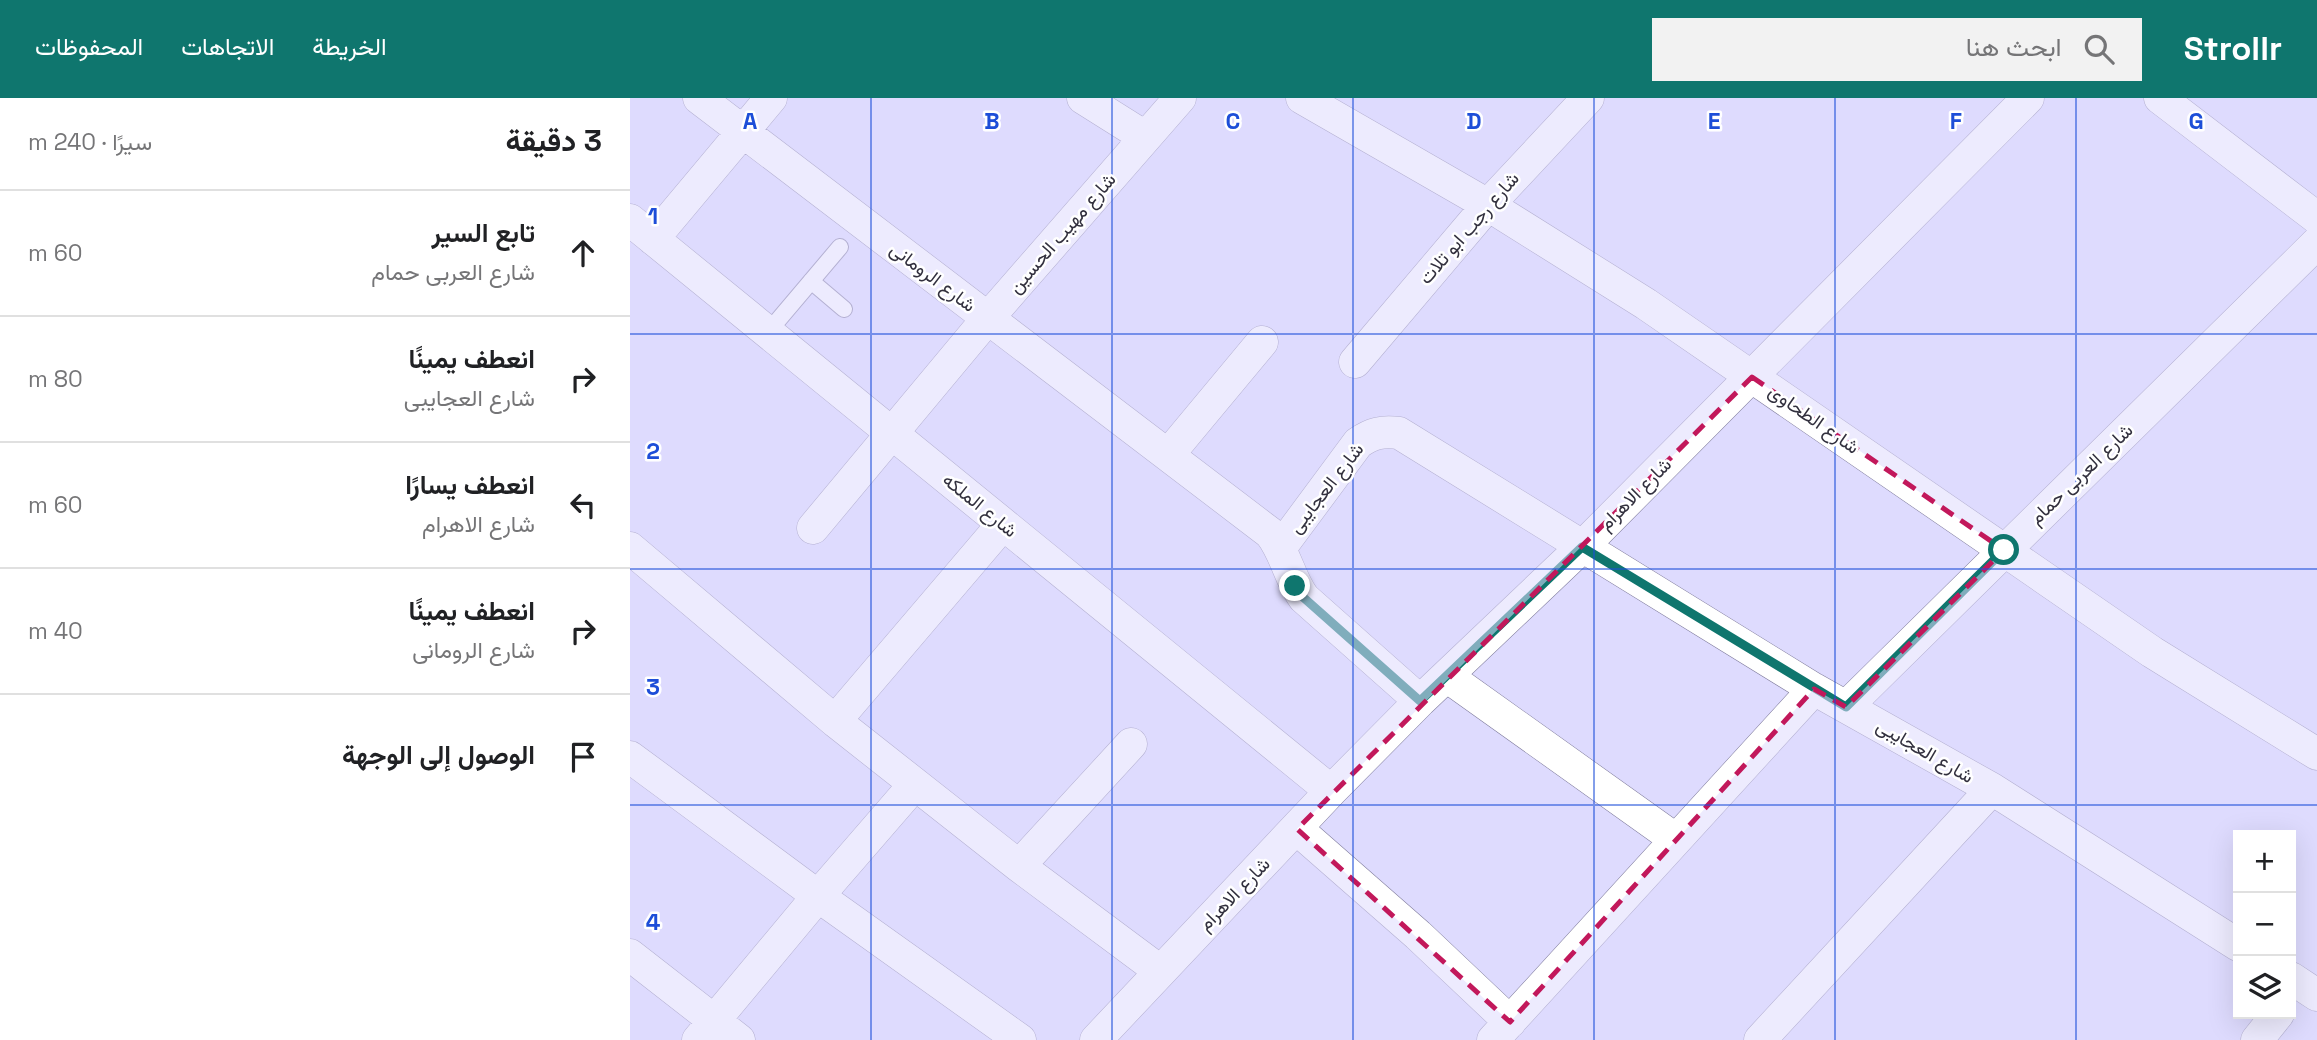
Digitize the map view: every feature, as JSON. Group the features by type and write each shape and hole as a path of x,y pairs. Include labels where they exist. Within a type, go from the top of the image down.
{"street":[{"name":"شارع الرومانى","path":"699,98 1263,527 1281,547 1295,586 1304,598 1420,701"},
{"path":"642,229 743,131 771,98"},
{"path":"1083,98 1145,137"},
{"name":"شارع مهيب الحسين","path":"813,528 988,318 1180,98"},
{"name":"شارع الطحاوى","path":"1302,98 1488,205 1600,274 2152,652 2317,754"},
{"name":"شارع رجب ابو تلات","path":"1355,362 1488,205 1588,98"},
{"name":"شارع الاهرام","path":"1096,1040 1331,791 1420,701 1582,547 2028,98"},
{"path":"2160,98 2317,218"},
{"name":"شارع الملكه","path":"642,229 1331,791"},
{"name":"شارع العربى حمام","path":"1846,707 2317,243"},
{"path":"1168,455 1262,342"},
{"name":"شارع العجايبى","path":"1281,547 1358,443 1370,434 1385,431 1399,433 1814,689 1992,789 2233,942"},
{"path":"835,721 1003,524"},
{"path":"630,548 835,721 1019,866 1160,971"},
{"path":"1448,677 1675,839"},
{"path":"1297,829 1418,935 1501,1031 1814,689"},
{"path":"1019,866 1131,744"},
{"path":"630,757 1020,1040"},
{"path":"706,1030 915,784"},
{"path":"1760,1040 1992,789"},
{"path":"630,955 706,1030 739,1040"},
{"path":"2257,1040 2274,1019"}],"lane":[{"path":"768,332 840,247"},
{"path":"811,281 844,309"}],"highlighted area":[{"path":"1752,377 2004,550 1846,707 1814,689 1510,1022 1297,829"}],"route":[{"path":"1295,586 1304,598 1420,701 1582,547 1846,707 2004,550"}]}
